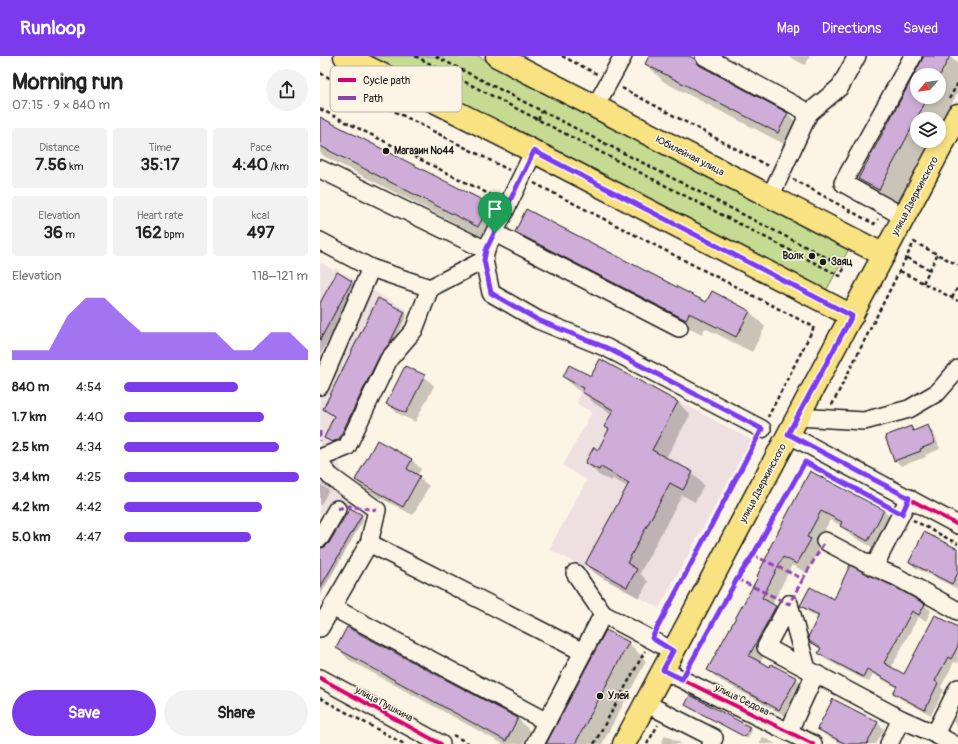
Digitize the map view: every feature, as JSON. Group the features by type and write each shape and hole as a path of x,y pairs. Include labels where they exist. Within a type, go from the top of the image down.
{"main road":[{"path":"345,56 365,66"},
{"name":"Юбилейная улица","path":"497,56 884,255"},
{"path":"456,112 852,316"},
{"name":"улица Дзержинского","path":"624,744 958,115"}],"street":[{"path":"595,106 623,56"},
{"path":"704,56 809,113"},
{"path":"770,197 809,113 840,87 857,56"},
{"path":"904,217 843,183 913,56"},
{"path":"534,151 485,255 491,293 538,320 607,348 762,429"},
{"path":"320,169 485,255"},
{"path":"495,233 679,328"},
{"path":"320,241 371,268 430,288"},
{"path":"320,458 347,447 389,359 414,330 430,288 485,255"},
{"path":"320,386 371,268"},
{"path":"958,369 938,392 909,410 864,421 826,418 793,426 812,447 958,525"},
{"path":"320,464 330,476 377,510 369,544 320,628"},
{"path":"874,567 909,498"},
{"path":"320,538 337,509"},
{"path":"825,541 874,567 897,577 958,611"},
{"path":"369,544 583,652"},
{"path":"575,573 603,614 652,638 673,651"},
{"path":"332,607 547,722"},
{"path":"535,744 603,614"},
{"name":"улица Седова","path":"663,670 813,744"},
{"path":"789,732 811,672 901,719 953,744"},
{"name":"улица Пушкина","path":"320,678 441,744"},
{"path":"934,734 958,688"},
{"path":"645,703 714,738 712,744"},
{"path":"889,744 901,719"}],"path":[{"path":"415,56 434,66"},
{"path":"435,56 454,66"},
{"path":"562,56 874,224"},
{"path":"462,70 845,266 840,276 462,80"},
{"path":"320,73 330,78"},
{"path":"320,109 509,204"},
{"path":"538,120 542,111"},
{"path":"396,112 814,327 652,638 594,744"},
{"path":"826,418 914,242 958,265"},
{"path":"923,283 937,255"},
{"path":"907,258 930,270"},
{"path":"900,271 958,301"},
{"path":"952,298 958,287"},
{"path":"682,679 737,579 753,555 812,447"},
{"path":"805,462 958,544"},
{"path":"320,698 404,744"},
{"path":"647,744 664,713"}],"shaded area":[{"path":"320,262 334,270 335,268 408,311 336,447 345,486 372,501 320,597"},
{"path":"600,359 751,440 659,608 549,549 587,480 563,466 592,412 577,404 580,392"}],"green space":[{"path":"369,56 478,56 850,247 826,291 462,104 462,66 388,66"}],"building":[{"path":"649,56 689,56 695,59 699,65 788,113 778,133 645,64"},
{"path":"924,56 950,56 944,68 918,68"},
{"path":"910,82 910,104 924,104 920,112 910,112 910,131 879,190 858,179"},
{"path":"320,117 490,204 478,227 320,146"},
{"path":"526,209 706,302 712,291 750,311 736,337 689,313 686,320 515,232"},
{"path":"337,272 352,281 320,340 320,303"},
{"path":"378,298 405,312 389,344 380,355 339,439 332,442 324,438 334,416 323,409"},
{"path":"600,359 678,402 652,450 693,472 683,490 670,483 627,563 637,569 627,587 585,564 629,483 601,467 599,470 585,463 594,447 598,450 609,429 604,427 613,410 582,392 584,388 563,377 569,365 591,376"},
{"path":"405,366 425,375 406,413 386,404"},
{"path":"928,425 935,443 920,449 921,451 894,461 885,436 911,426 913,431"},
{"path":"377,440 412,459 407,469 420,476 403,507 355,480"},
{"path":"810,471 884,510 868,541 840,526 842,522 821,511 807,537 811,539 797,564 783,557 762,598 776,606 749,656 770,667 771,664 797,678 779,710 707,670 758,577 757,576 770,550 769,549"},
{"path":"350,508 362,515 320,588 320,548 325,547 329,543"},
{"path":"924,532 958,549 958,573 952,584 909,562"},
{"path":"850,565 893,586 925,604 919,615 912,611 884,663 904,674 935,615 958,627 958,646 951,659 948,657 935,681 938,683 925,710 893,693 897,686 867,669 863,677 818,653 821,648 810,642 808,637 819,615 800,606 810,587 834,599"},
{"path":"347,627 518,718 506,741 336,648"},
{"path":"606,630 629,642 575,744 546,744"},
{"path":"690,695 750,727 745,737 685,705"},
{"path":"833,699 878,722 867,744 846,744 817,729"}],"marked path":[{"path":"320,431 320,441"},
{"path":"337,509 349,506 377,510"},
{"path":"753,555 803,579 825,541"},
{"path":"737,579 789,604 803,579"}],"cycle path":[{"path":"788,434 958,525"},
{"path":"663,670 813,744"},
{"path":"320,678 441,744"}],"place":[{"name":"Магазин №44","path":"386,151"},
{"name":"Волк","path":"812,256"},
{"name":"Заяц","path":"823,262"},
{"name":"Улей","path":"600,696"}],"route":[{"path":"534,151 852,316 788,434 909,498 902,514 805,462 753,555 737,579 682,679 663,670 673,651 652,638 762,429 607,348 538,320 491,293 484,260 486,250 495,233 534,151"}]}
